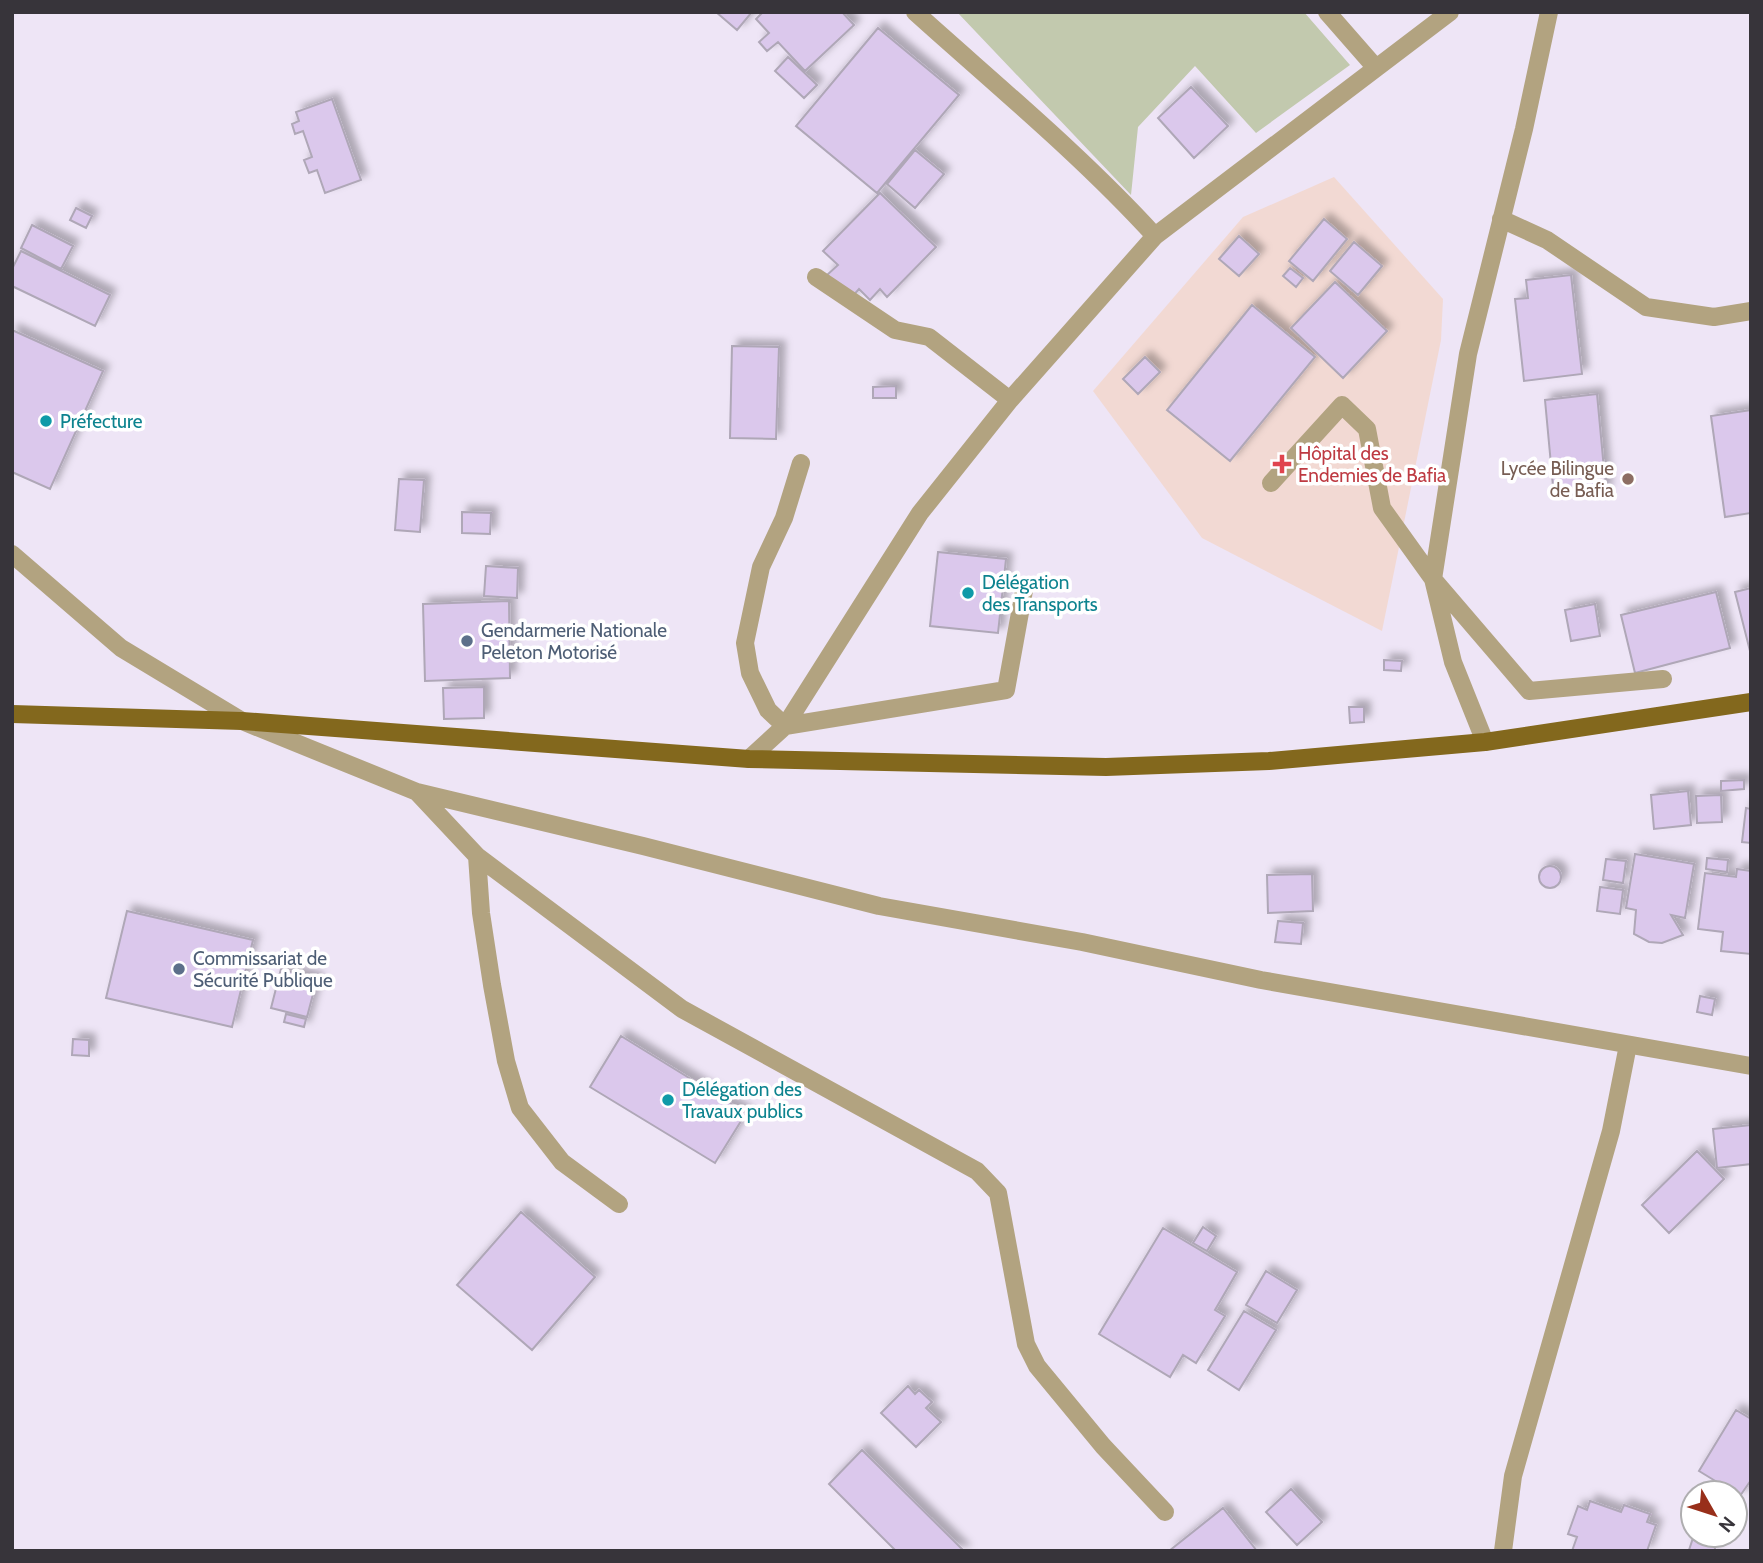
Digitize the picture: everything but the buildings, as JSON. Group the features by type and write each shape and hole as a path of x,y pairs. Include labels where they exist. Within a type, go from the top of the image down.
{"main road":[{"path":"12,714 242,721 749,759 1106,767 1269,761 1485,742 1751,702"}],"street":[{"path":"915,12 1086,167 1155,236"},
{"path":"1327,12 1376,68"},
{"path":"749,759 785,726 920,513 1010,400 1155,236 1451,12"},
{"path":"1485,742 1453,662 1433,579 1468,354 1524,129 1549,12"},
{"path":"1501,219 1547,240 1646,307 1714,317 1751,312"},
{"path":"816,277 895,330 929,337 1010,400"},
{"path":"1271,483 1342,405 1367,429 1382,508 1433,579 1528,691 1663,679"},
{"path":"785,726 768,709 750,673 745,643 761,567 784,518 801,463"},
{"path":"12,554 121,648 242,721 417,792 879,906 1082,942 1261,980 1751,1066"},
{"path":"785,726 1006,690 1025,585"},
{"path":"417,792 477,856 682,1009 977,1171 998,1193 1026,1344 1037,1366 1103,1446 1165,1512"},
{"path":"477,856 481,913 492,985 506,1061 520,1108 562,1162 619,1204"},
{"path":"1503,1551 1513,1476 1611,1131 1628,1045"}],"shaded area":[{"name":"Hôpital des Endemies de Bafia","path":"1334,177 1443,299 1441,340 1382,631 1202,538 1093,391 1243,217"}],"green space":[{"path":"957,12 1304,12 1350,65 1256,133 1195,66 1138,127 1131,195"}],"place":[{"name":"Préfecture","path":"46,421"},
{"name":"Hôpital des Endemies de Bafia","path":"1282,464"},
{"name":"Lycée Bilingue de Bafia","path":"1628,479"},
{"name":"Délégation des Transports","path":"968,593"},
{"name":"Gendarmerie Nationale Peleton Motorisé","path":"467,641"},
{"name":"Commissariat de Sécurité Publique","path":"179,969"},
{"name":"Délégation des Travaux publics","path":"668,1100"}]}
